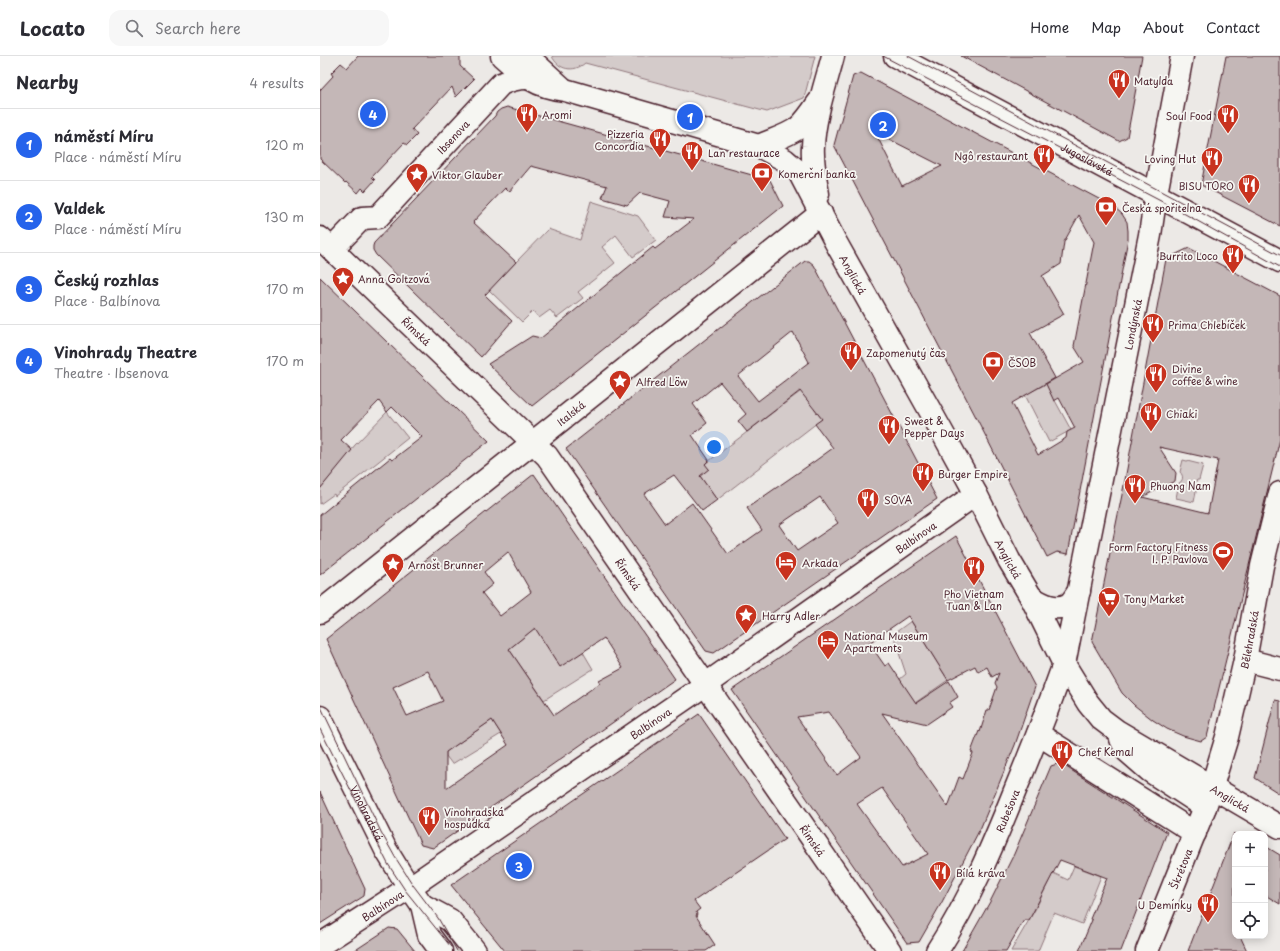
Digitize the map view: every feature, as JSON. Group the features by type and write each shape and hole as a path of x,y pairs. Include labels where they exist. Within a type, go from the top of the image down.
{"street":[{"path":"502,56 526,78"},
{"path":"527,56 565,90"},
{"name":"Anglická","path":"821,213 813,163 812,145 833,56"},
{"name":"Jugoslávská","path":"895,56 1280,261"},
{"name":"Londýnská","path":"1064,664 1150,235 1156,194 1182,56"},
{"name":"Anglická","path":"526,78 547,87 565,90 759,146 785,160 799,172 838,247 942,430 1009,560 1031,597 1064,664 1088,703 1102,719 1117,731 1280,827"},
{"name":"Ibsenova","path":"326,244 362,218 378,217 502,84 509,80 526,78"},
{"path":"759,146 788,134 797,128 822,99"},
{"name":"Italská","path":"320,612 821,213"},
{"name":"Římská","path":"326,244 547,456 890,951"},
{"name":"Bělehradská","path":"1212,786 1227,737 1245,660 1262,566 1280,493"},
{"name":"Balbínova","path":"320,945 409,887 705,684 976,494"},
{"path":"1031,597 1045,606 1059,608 1070,603 1079,591"},
{"path":"1245,660 1280,669"},
{"name":"Rubešova","path":"936,951 972,890 1006,813 1064,664"},
{"name":"Vinohradská","path":"320,717 394,864 422,905"},
{"path":"1117,731 1127,751 1150,771 1205,807"},
{"path":"1038,734 1195,833"},
{"name":"Škrétova","path":"1147,951 1195,833 1212,786"},
{"path":"422,905 429,935 441,951"},
{"path":"422,905 450,920 475,951"}],"shaded area":[{"path":"552,56 815,56 804,98 767,112 585,63 571,69 562,67"},
{"path":"591,201 638,216 656,240 633,257 616,235 602,247 615,263 578,292 583,298 557,318 550,310 539,318 533,311 522,322 489,290 548,229 580,240"},
{"path":"813,382 826,400 814,409 822,419 717,500 700,476 708,469 705,464"},
{"path":"1046,384 1071,430 1049,442 1025,395"},
{"path":"387,412 408,438 335,496 334,494 320,504 320,489 355,445"},
{"path":"1183,460 1203,465 1199,480 1195,483 1197,487 1194,502 1176,498 1179,483 1182,478 1180,472"},
{"path":"911,621 948,680 912,705 900,679 906,674 895,641 896,632"},
{"path":"535,628 583,652 593,669 544,700 509,649"},
{"path":"492,720 501,734 452,764 446,756 446,752"},
{"path":"1074,866 1101,876 1082,924 1054,913 1038,951 1011,951 1036,908 1053,873 1068,880"}],"building":[{"path":"358,56 460,56 460,66 474,79 456,97 452,87 412,129 417,135 407,145 404,143 372,177 375,180 365,191 362,188 358,193 346,182 345,183 320,159 320,90 333,76 331,73 341,63 347,68"},
{"path":"961,56 1142,56 1127,137 1119,141"},
{"path":"1226,56 1280,56 1280,226 1201,185"},
{"path":"861,73 1114,207 1122,214 1127,222 1128,239 1068,554 1057,552 1047,557 834,145 853,76","holes":["875,132 942,166 902,186","1079,215 1094,242 1074,346 1084,362 1046,384 1054,401 1059,398 1075,428 1067,432 1066,438 1038,455 1012,403 1055,378 1030,333 1064,314 1042,276 1061,264 1064,242"]},
{"path":"507,107 770,180 783,206 532,406 488,364 532,336 541,338 653,247 655,249 694,219 665,217 670,201 640,193 627,205 602,198 607,186 531,166 509,192 505,188 473,222 516,262 485,295 512,321 481,357 376,255 373,250 373,246 374,243 495,116 497,112"},
{"path":"1189,248 1280,296 1280,439 1207,737 1201,741 1183,736 1167,729 1134,705 1122,693 1092,642 1124,485 1166,259","holes":["1159,447 1218,460 1208,513 1142,497 1175,481 1176,473"]},
{"path":"805,261 809,261 814,265 937,499 714,653 706,651 566,449","holes":["793,332 809,362 758,401 738,376","720,382 746,414 738,421 747,432 800,391 822,419 815,424 833,448 747,508 762,530 728,554 692,503 665,524 644,494 674,475 702,511 717,500 700,476 709,469 705,464 709,460 692,435 707,423 693,404","820,497 838,523 797,551 779,525"]},
{"path":"320,277 489,441 320,575 320,515 390,458 392,460 422,437 392,407 387,412 379,401 341,440 352,450 320,489"},
{"path":"534,474 675,679 433,848 421,845 326,639","holes":["508,552 531,592 500,616 482,593 493,584 484,572","535,628 560,667 604,638 623,668 599,681 600,683 554,715 509,649","428,671 443,701 407,716 393,687","492,720 508,745 446,788 446,752"]},
{"path":"956,536 1035,687 1015,745 981,827 942,902 919,942 907,943 732,690","holes":["908,616 948,680 975,666 978,672 987,667 992,677 999,673 995,683 997,687 971,752 973,753 963,779 959,777 948,807 882,713 927,724 952,707 949,703 958,697 949,681 916,703 889,663 885,666 869,643","829,712 861,757 837,775 797,717","882,788 928,854 902,867 857,804"]},
{"path":"1275,700 1280,701 1280,794 1255,778"},
{"path":"699,714 785,839 694,901 700,909 696,912 696,916 715,945 706,951 505,951 451,885"},
{"path":"1060,763 1167,832 1121,951 1079,951 1107,878 1060,860 1029,920 1024,920 1006,951 962,951 991,900 1014,854 1051,766"},
{"path":"320,792 365,889 364,896 320,924"},
{"path":"1232,838 1232,939 1241,939 1247,951 1188,951"},
{"path":"1268,848 1280,855 1280,904 1268,897"},
{"path":"389,928 397,929 415,951 354,951"}],"tram line":[{"path":"883,56 1176,209 1280,267"},
{"path":"908,56 1280,255"},
{"path":"320,705 381,832 413,885 438,918 457,951"},
{"path":"320,729 388,864 405,890 451,947"}],"place":[{"name":"Matylda","path":"1119,100"},
{"name":"Vinohrady Theatre","path":"373,114"},
{"name":"náměstí Míru","path":"690,117"},
{"name":"Valdek","path":"883,125"},
{"name":"Aromi","path":"527,134"},
{"name":"Soul Food","path":"1228,134"},
{"name":"Pizzeria Concordia","path":"660,158"},
{"name":"Lan restaurace","path":"692,172"},
{"name":"Ngô restaurant","path":"1044,174"},
{"name":"Loving Hut","path":"1212,178"},
{"name":"Komerční banka","path":"762,192"},
{"name":"Viktor Glauber","path":"417,194"},
{"name":"BISU TORO","path":"1249,204"},
{"name":"Česká spořitelna","path":"1106,226"},
{"name":"Burrito Loco","path":"1233,274"},
{"name":"Anna Goltzová","path":"343,298"},
{"name":"Prima Chlebíček","path":"1153,344"},
{"name":"Zapomenutý čas","path":"851,372"},
{"name":"ČSOB","path":"993,382"},
{"name":"Divine coffee & wine","path":"1156,394"},
{"name":"Alfred Löw","path":"620,400"},
{"name":"Chiaki","path":"1151,432"},
{"name":"Sweet & Pepper Days","path":"889,446"},
{"name":"Burger Empire","path":"923,492"},
{"name":"Phuong Nam","path":"1135,504"},
{"name":"SOVA","path":"868,518"},
{"name":"Form Factory Fitness I. P. Pavlova","path":"1223,572"},
{"name":"Arkada","path":"786,582"},
{"name":"Arnošt Brunner","path":"393,584"},
{"name":"Pho Vietnam Tuan & Lan","path":"974,586"},
{"name":"Tony Market","path":"1109,618"},
{"name":"Harry Adler","path":"746,634"},
{"name":"National Museum Apartments","path":"828,660"},
{"name":"Chef Kemal","path":"1062,770"},
{"name":"Vinohradská hospůdka","path":"429,836"},
{"name":"Český rozhlas","path":"519,866"},
{"name":"Bílá kráva","path":"940,892"},
{"name":"U Demínky","path":"1208,924"}]}
